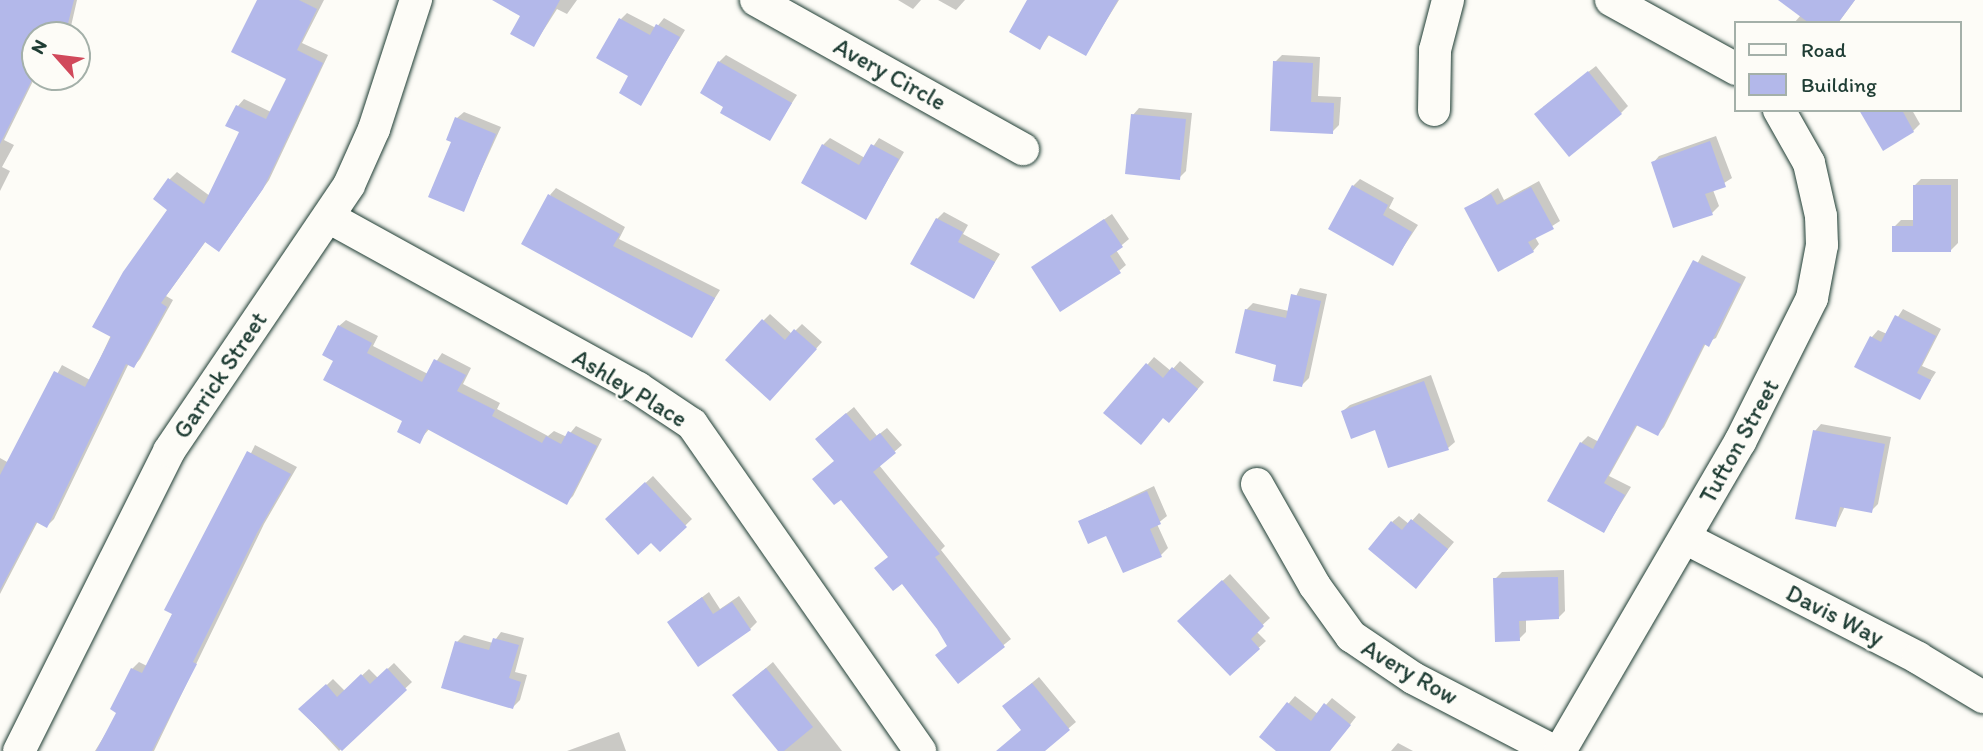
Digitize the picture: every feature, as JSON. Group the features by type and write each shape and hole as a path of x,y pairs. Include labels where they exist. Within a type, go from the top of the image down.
{"street":[{"name":"Garrick Street","path":"19,751 169,451 202,396 330,218 374,129 416,0"},
{"name":"Avery Circle","path":"756,0 1023,149"},
{"path":"1434,110 1435,50 1448,0"},
{"path":"1611,0 1734,68"},
{"name":"Tufton Street","path":"1560,751 1685,538 1801,326 1817,277 1822,245 1817,192 1801,147 1780,112"},
{"name":"Ashley Place","path":"330,218 638,388 692,424 920,751"},
{"name":"Avery Row","path":"1257,484 1322,596 1351,636 1413,678 1554,751"},
{"name":"Davis Way","path":"1685,538 1918,658 1983,697"}],"building":[{"path":"0,0 74,0 69,21 21,21 21,91 26,91 0,144"},
{"path":"257,0 299,0 317,9 297,50 323,63 263,189 219,252 205,242 161,303 167,307 134,368 126,364 47,528 36,522 0,590 0,475 54,371 85,387 111,337 92,327 123,272 167,210 153,199 168,178 204,204 239,132 225,126 236,105 266,119 286,79 231,52"},
{"path":"492,0 560,0 534,47 510,34 520,16"},
{"path":"1027,0 1118,0 1086,56 1048,35 1040,50 1009,32"},
{"path":"1778,0 1855,0 1839,21 1806,21"},
{"path":"619,18 650,35 656,24 680,37 641,106 619,93 628,76 596,58"},
{"path":"718,61 792,103 770,141 720,113 723,107 700,93"},
{"path":"1273,61 1313,63 1311,102 1334,103 1333,134 1270,131"},
{"path":"1588,71 1622,114 1569,157 1534,114"},
{"path":"1860,112 1903,112 1914,132 1883,151"},
{"path":"1131,114 1186,119 1180,180 1125,174"},
{"path":"455,117 496,134 464,212 428,197 451,142 446,140"},
{"path":"1710,141 1726,187 1705,194 1713,215 1673,228 1651,162"},
{"path":"822,144 859,165 871,144 899,159 866,220 801,183"},
{"path":"1352,185 1388,205 1383,215 1412,232 1393,266 1328,229"},
{"path":"1913,185 1951,185 1951,252 1892,252 1892,226 1913,226"},
{"path":"1531,187 1554,229 1528,242 1534,252 1498,272 1464,208 1491,194 1497,205"},
{"path":"548,194 620,234 613,246 715,298 692,338 521,244"},
{"path":"936,218 963,232 958,242 995,262 974,299 910,264"},
{"path":"1104,219 1123,247 1110,256 1121,273 1060,312 1031,267"},
{"path":"1693,260 1741,284 1709,347 1704,344 1658,436 1636,425 1604,483 1625,495 1604,533 1547,501 1580,442 1593,449"},
{"path":"1291,294 1321,301 1302,387 1273,381 1276,365 1235,353 1245,309 1286,318"},
{"path":"1895,315 1936,336 1917,373 1931,380 1920,400 1854,367 1870,336 1881,342"},
{"path":"762,319 785,340 794,329 817,349 770,401 725,360"},
{"path":"338,325 372,343 367,353 422,382 434,359 466,375 457,391 495,410 492,416 542,443 546,436 561,444 568,431 597,446 567,505 427,429 420,444 397,432 402,421 323,380 333,361 322,355"},
{"path":"1146,363 1163,378 1172,367 1198,389 1169,423 1163,418 1141,445 1103,413"},
{"path":"1424,381 1449,450 1388,468 1375,430 1351,439 1341,411"},
{"path":"846,413 870,441 880,433 896,453 873,472 940,554 935,557 1005,647 958,684 935,655 947,646 937,629 902,584 893,591 874,568 888,557 841,500 834,505 812,479 834,461 815,439"},
{"path":"1813,430 1885,444 1872,513 1840,507 1836,527 1795,519"},
{"path":"247,451 291,474 257,533 193,662 197,664 152,751 96,751 116,713 110,709 131,668 142,673 172,614 164,610"},
{"path":"645,482 687,527 660,552 651,543 638,555 605,519"},
{"path":"1147,491 1161,524 1150,529 1162,557 1123,573 1106,536 1088,544 1078,521"},
{"path":"1411,519 1448,549 1416,589 1368,549 1391,521 1402,530"},
{"path":"1558,577 1559,619 1519,621 1520,641 1495,642 1493,578"},
{"path":"1222,580 1264,626 1251,639 1260,649 1230,676 1177,621"},
{"path":"702,597 713,614 732,602 751,630 698,667 667,622"},
{"path":"493,638 519,645 509,678 521,682 513,709 441,688 455,641 489,650"},
{"path":"387,668 407,690 342,751 298,709 326,684 337,697 361,674 370,684"},
{"path":"766,668 813,727 784,751 778,751 732,695"},
{"path":"1032,683 1070,730 1045,751 996,751 1021,730 1002,706"},
{"path":"1287,702 1311,721 1324,703 1351,725 1330,751 1276,751 1259,737"}]}
